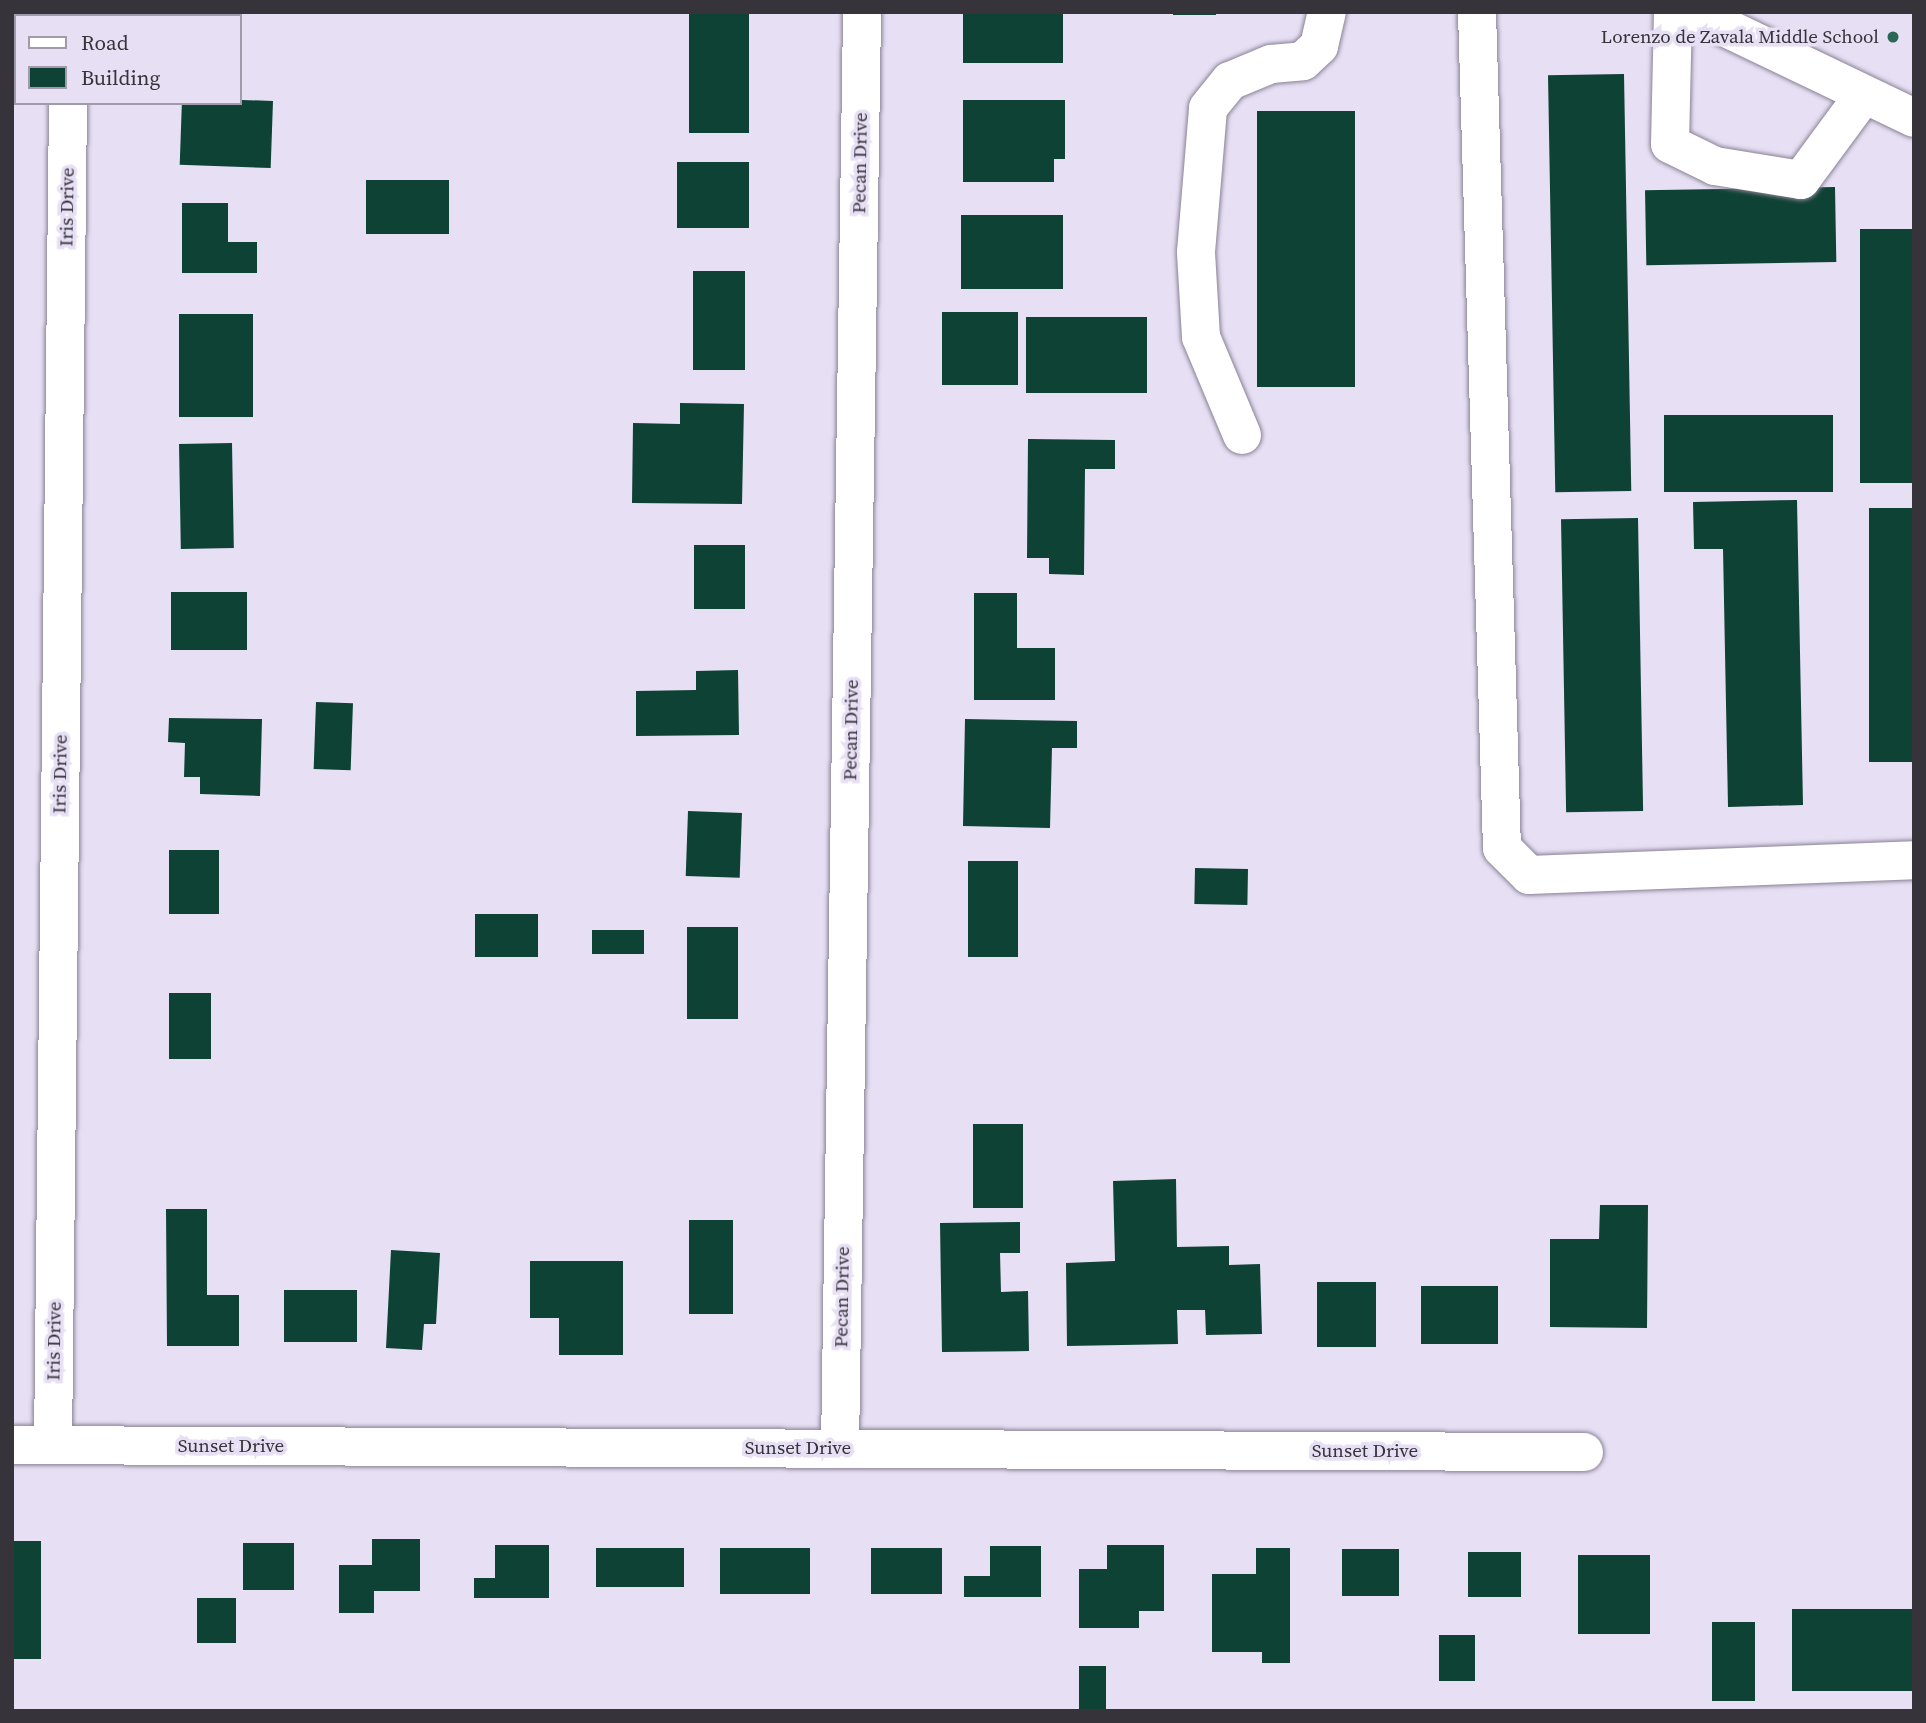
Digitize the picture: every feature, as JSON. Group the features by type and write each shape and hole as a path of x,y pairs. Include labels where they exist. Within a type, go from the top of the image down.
{"street":[{"name":"Pecan Drive","path":"840,1448 862,12"},
{"path":"1242,435 1201,337 1196,252 1208,108 1230,81 1271,64 1303,61 1319,46 1327,12"},
{"path":"1477,12 1502,848 1529,875 1914,860"},
{"path":"1673,12 1670,144 1715,166 1801,180 1863,96"},
{"path":"1693,12 1863,96 1914,118"},
{"name":"Iris Drive","path":"53,1445 68,105"},
{"name":"Sunset Drive","path":"12,1445 1584,1452"}],"building":[{"path":"185,12 231,12 231,14"},
{"path":"963,12 1063,12 1063,63 963,63"},
{"path":"1173,12 1216,12 1216,15 1173,15"},
{"path":"689,14 749,14 749,133 689,133"},
{"path":"1624,74 1631,491 1555,492 1548,75"},
{"path":"242,100 273,101 271,168 180,165 182,105 242,105"},
{"path":"963,100 1065,100 1065,159 1054,159 1054,182 963,182"},
{"path":"1257,111 1355,111 1355,387 1257,387"},
{"path":"677,162 749,162 749,228 677,228"},
{"path":"366,180 449,180 449,234 366,234"},
{"path":"1835,187 1836,262 1646,265 1645,190"},
{"path":"182,203 228,203 228,242 257,242 257,273 182,273"},
{"path":"961,215 1063,215 1063,289 961,289"},
{"path":"1860,229 1914,229 1914,483 1860,483"},
{"path":"693,271 745,271 745,370 693,370"},
{"path":"942,312 1018,312 1018,385 942,385"},
{"path":"179,314 253,314 253,417 179,417"},
{"path":"1026,317 1147,317 1147,393 1026,393"},
{"path":"680,403 744,404 742,504 632,503 633,423 680,424"},
{"path":"1664,415 1833,415 1833,492 1664,492"},
{"path":"1028,439 1115,440 1115,469 1085,469 1084,575 1049,574 1049,558 1027,558"},
{"path":"232,443 234,548 181,549 179,444"},
{"path":"1797,500 1803,805 1728,807 1723,549 1694,549 1693,502"},
{"path":"1869,508 1914,508 1914,762 1869,762"},
{"path":"1638,518 1643,811 1566,812 1561,519"},
{"path":"694,545 745,545 745,609 694,609"},
{"path":"171,592 247,592 247,650 171,650"},
{"path":"974,593 1017,593 1017,648 1055,648 1055,700 974,700"},
{"path":"738,670 739,735 636,736 636,691 696,690 696,671"},
{"path":"316,702 353,703 351,770 314,769"},
{"path":"169,718 262,719 260,796 200,794 200,777 184,777 185,743 168,742"},
{"path":"965,719 1077,721 1077,748 1052,748 1050,828 963,826"},
{"path":"688,811 742,813 740,878 686,876"},
{"path":"169,850 219,850 219,914 169,914"},
{"path":"968,861 1018,861 1018,957 968,957"},
{"path":"1195,868 1248,869 1247,905 1194,904"},
{"path":"475,914 538,914 538,957 475,957"},
{"path":"687,927 738,927 738,1019 687,1019"},
{"path":"592,930 644,930 644,954 592,954"},
{"path":"169,993 211,993 211,1059 169,1059"},
{"path":"973,1124 1023,1124 1023,1208 973,1208"},
{"path":"1176,1179 1177,1247 1229,1246 1229,1265 1260,1264 1262,1334 1206,1335 1205,1310 1177,1310 1178,1344 1067,1346 1066,1263 1115,1261 1113,1181"},
{"path":"1600,1205 1648,1205 1647,1328 1550,1327 1550,1239 1599,1239"},
{"path":"166,1209 207,1209 207,1295 239,1295 239,1346 167,1346"},
{"path":"689,1220 733,1220 733,1314 689,1314"},
{"path":"1020,1222 1020,1253 1000,1253 1001,1292 1028,1291 1029,1351 942,1352 940,1223"},
{"path":"391,1250 440,1253 436,1324 424,1324 422,1350 386,1348"},
{"path":"530,1261 623,1261 623,1355 559,1355 559,1318 530,1318"},
{"path":"1317,1282 1376,1282 1376,1347 1317,1347"},
{"path":"1421,1286 1498,1286 1498,1344 1421,1344"},
{"path":"284,1290 357,1290 357,1342 284,1342"},
{"path":"372,1539 420,1539 420,1591 374,1591 374,1613 339,1613 339,1565 372,1565"},
{"path":"12,1541 41,1541 41,1659 12,1659"},
{"path":"243,1543 294,1543 294,1590 243,1590"},
{"path":"495,1545 549,1545 549,1598 474,1598 474,1578 495,1578"},
{"path":"1107,1545 1164,1545 1164,1611 1139,1611 1139,1628 1079,1628 1079,1569 1107,1569"},
{"path":"990,1546 1041,1546 1041,1597 964,1597 964,1576 990,1576"},
{"path":"596,1548 684,1548 684,1587 596,1587"},
{"path":"720,1548 810,1548 810,1594 720,1594"},
{"path":"871,1548 942,1548 942,1594 871,1594"},
{"path":"1256,1548 1290,1548 1290,1663 1262,1663 1262,1652 1212,1652 1212,1574 1256,1574"},
{"path":"1342,1549 1399,1549 1399,1596 1342,1596"},
{"path":"1468,1552 1521,1552 1521,1597 1468,1597"},
{"path":"1578,1555 1650,1555 1650,1634 1578,1634"},
{"path":"197,1598 236,1598 236,1643 197,1643"},
{"path":"1792,1609 1914,1609 1914,1691 1792,1691"},
{"path":"1712,1622 1755,1622 1755,1701 1712,1701"},
{"path":"1439,1635 1475,1635 1475,1681 1439,1681"},
{"path":"1079,1666 1106,1666 1106,1711 1079,1711"}],"place":[{"name":"Lorenzo de Zavala Middle School","path":"1893,37"}]}
